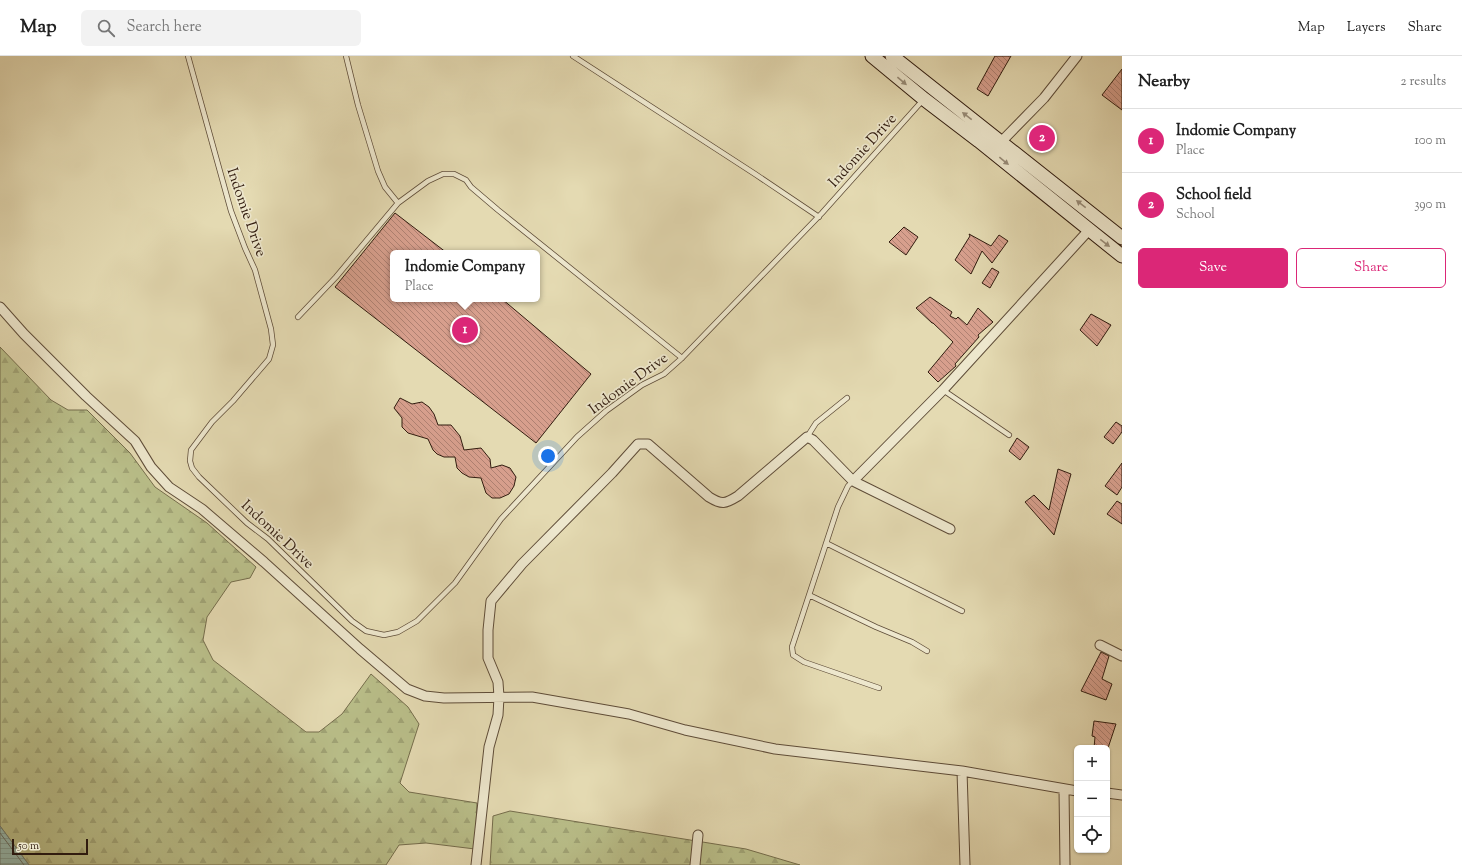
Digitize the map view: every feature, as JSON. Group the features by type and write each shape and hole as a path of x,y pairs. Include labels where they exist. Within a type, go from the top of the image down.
{"main road":[{"path":"872,56 924,99 979,140 1122,256"},
{"path":"892,56 1122,238"}],"street":[{"path":"1001,142 1044,98 1077,56"},
{"path":"853,481 943,390 1089,230"},
{"path":"0,307 24,334 86,396 135,441 151,467 169,487 202,509 407,689 425,696 444,698 532,697 629,714 686,730 775,749 962,771 1074,791"},
{"path":"476,865 489,747 498,715 500,698 498,682 488,658 488,630 491,602 522,564 612,473 638,444 648,444 709,496 717,502 726,503 738,496 807,437 813,440 853,481 950,529"},
{"path":"1100,645 1122,656"},
{"path":"962,771 965,865"},
{"path":"1064,790 1065,865"},
{"path":"1110,793 1122,795"},
{"path":"695,865 698,835"}],"lane":[{"name":"Indomie Drive","path":"188,56 231,211 255,270 271,329 273,345 269,359 233,401 212,422 190,450 190,461 192,468 199,477 247,523 268,539 352,621 366,631 384,635 398,632 417,621 455,583 501,519 577,437 606,411 642,385 664,374 682,358 819,217 924,99 932,88"},
{"path":"346,56 358,105 378,171 398,203"},
{"path":"574,56 819,217"},
{"name":"Indomie Drive","path":"298,317 336,277 398,203 428,181 443,174 454,174 466,180 471,187 498,210 682,358"},
{"path":"943,390 1009,435"},
{"path":"807,437 816,423 847,398"},
{"path":"853,481 848,486 839,503 792,647 793,655 804,662 879,688"},
{"path":"826,543 962,611"},
{"path":"809,595 876,627 912,642 927,651"}],"green space":[{"path":"0,347 51,400 68,410 87,410 130,453 155,487 207,523 256,567 250,578 231,582 207,617 203,640 213,660 306,732 319,732 342,714 371,674 408,707 419,724 400,783 409,792 477,803 475,849 426,843 399,845 386,865 29,865 0,826"},
{"path":"510,811 746,849 800,865 490,865 493,816"}],"water":[{"path":"0,826 29,865 0,865"}],"building":[{"path":"995,56 1011,56 988,96 977,89"},
{"path":"1122,69 1122,110 1102,95"},
{"path":"395,213 443,250 390,250 390,302 506,302 591,374 536,443 335,287"},
{"path":"904,227 918,237 906,255 889,242"},
{"path":"969,234 991,246 999,235 1008,241 992,263 982,251 971,274 955,260 970,236"},
{"path":"992,268 999,272 990,288 982,283"},
{"path":"930,297 952,312 950,316 956,319 958,317 967,325 978,308 993,322 978,335 979,337 955,364 956,366 938,382 928,372 953,342 916,308"},
{"path":"1091,314 1111,325 1097,346 1080,330"},
{"path":"400,398 412,404 422,402 429,407 434,414 438,425 451,425 460,436 464,450 481,448 490,459 491,468 502,465 510,468 516,477 514,486 509,494 500,498 492,498 486,493 481,478 469,477 457,468 455,457 444,457 437,454 433,450 428,439 408,433 402,427 402,418 394,408"},
{"path":"1116,422 1122,426 1122,432 1113,444 1104,437"},
{"path":"1017,438 1029,447 1020,460 1009,451"},
{"path":"1122,463 1122,487 1117,495 1105,486"},
{"path":"1058,469 1071,474 1054,535 1025,502 1034,495 1049,510"},
{"path":"1117,501 1122,504 1122,524 1107,514"},
{"path":"1101,652 1109,656 1102,679 1112,684 1106,700 1081,691"},
{"path":"1094,721 1116,724 1109,745 1094,745 1095,737 1092,736"}],"place":[{"name":"School field","path":"1042,138"},
{"name":"Indomie Company","path":"465,330"}]}
